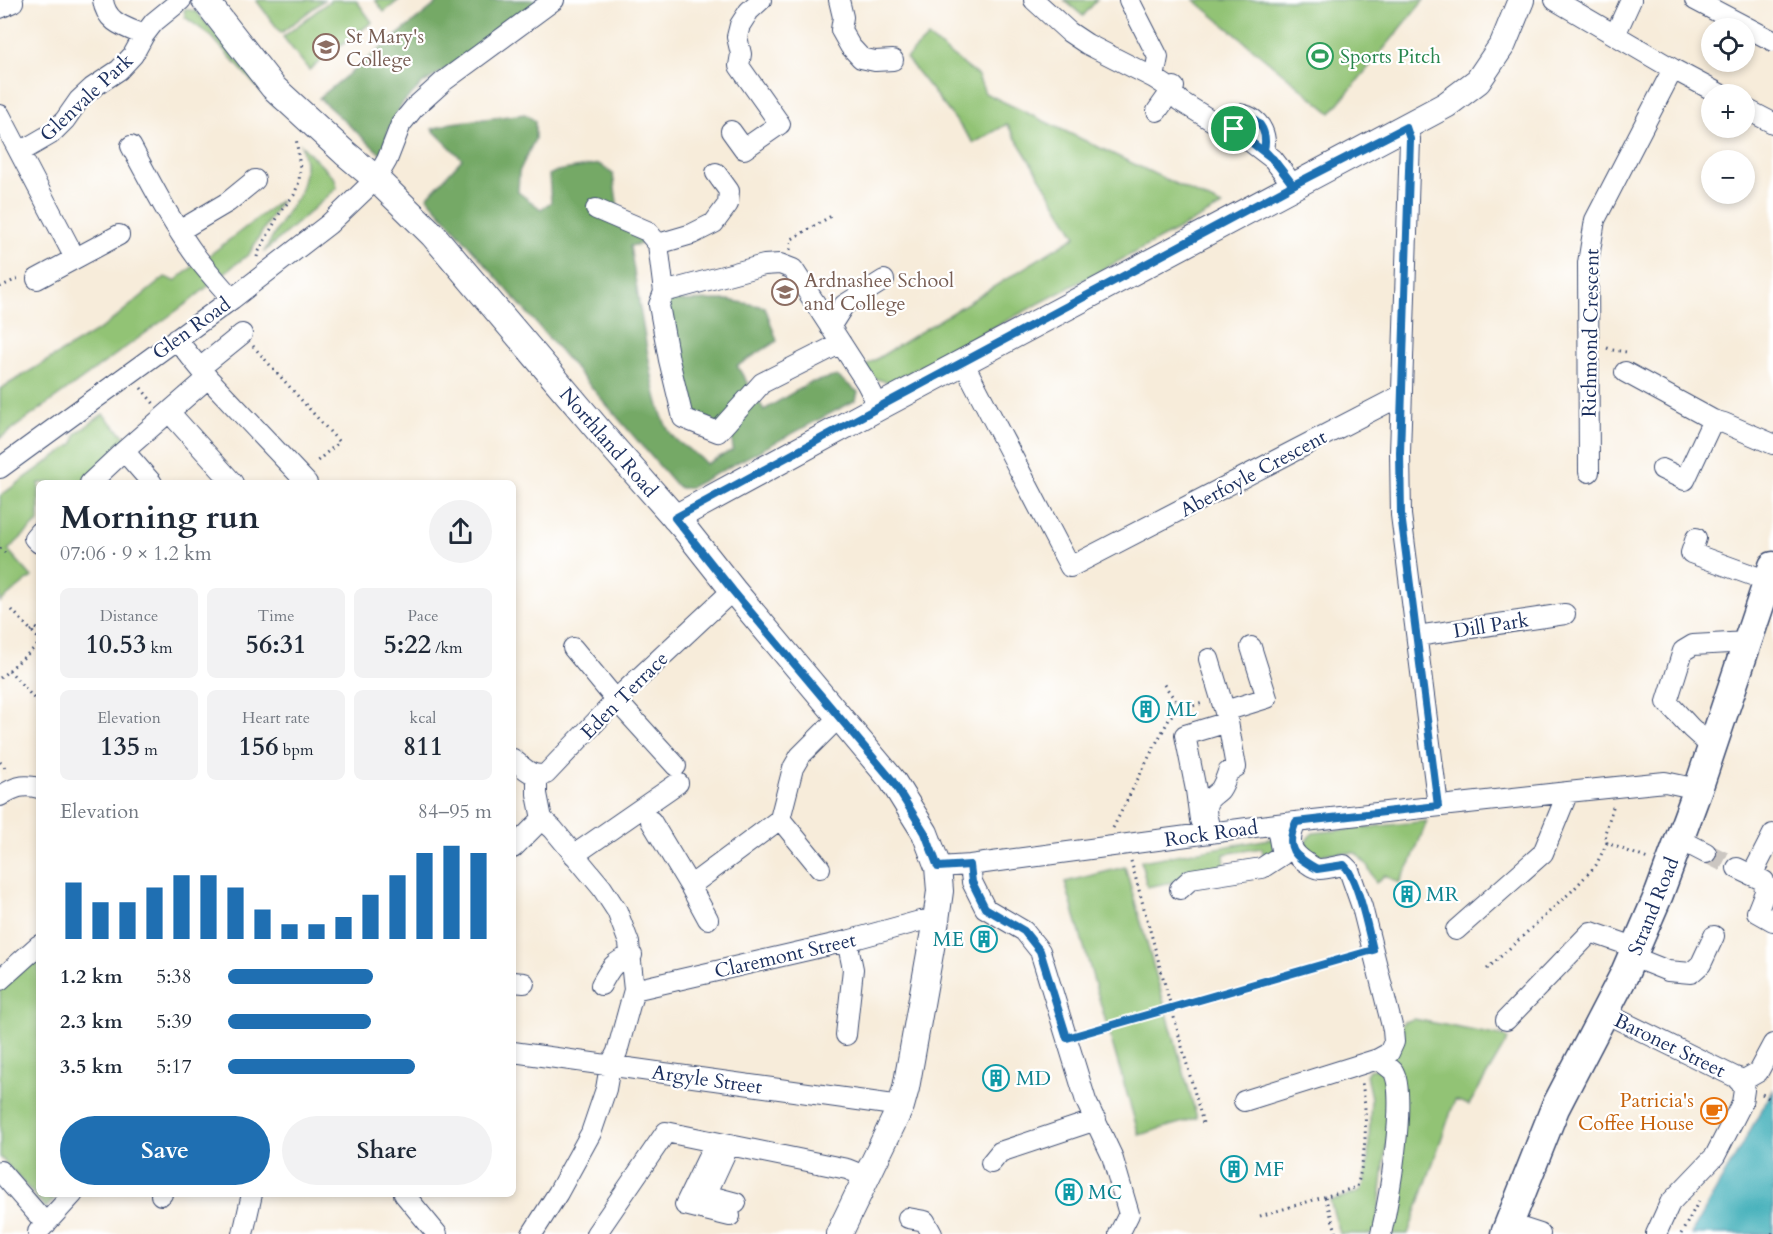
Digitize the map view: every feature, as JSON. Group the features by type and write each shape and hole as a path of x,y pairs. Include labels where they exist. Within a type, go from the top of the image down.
{"highway":[{"name":"Strand Road","path":"1507,1229 1555,1107 1635,952 1698,789 1771,574"}],"main road":[{"name":"Northland Road","path":"206,0 273,87 376,179 433,235 675,518 733,591 892,780 925,833 938,867 940,891 906,1088 901,1106 839,1234"},
{"path":"675,518 1446,105 1478,81 1503,44 1521,0"}],"street":[{"name":"Glenvale Park","path":"103,0 111,20 144,35"},
{"name":"Glenvale Park","path":"20,152 51,134 65,120 79,100 119,70 134,55 144,35 154,22 181,0"},
{"name":"Glen Road","path":"0,468 232,299 329,224 376,179 387,160 401,124 414,108 444,81 554,0"},
{"path":"731,131 744,149 780,124 739,66 741,54 737,37 740,26 749,11 761,0"},
{"path":"839,0 843,17 841,30 861,58 875,61 893,60"},
{"path":"1034,0 1069,32 1087,44 1166,85 1180,101 1226,124 1264,150 1293,185"},
{"path":"1129,0 1158,57 1166,85 1157,111"},
{"path":"1555,0 1701,84"},
{"path":"1615,35 1631,0"},
{"path":"1695,0 1773,41"},
{"name":"Richmond Crescent","path":"1588,472 1588,263 1595,220 1673,69"},
{"path":"1755,114 1773,123"},
{"name":"Glenvale Park","path":"0,115 75,258"},
{"path":"1406,127 1410,139 1400,453 1401,514 1438,806"},
{"path":"131,146 179,231 198,259 232,299"},
{"path":"658,244 692,234 714,223 728,204 729,191 716,173"},
{"path":"179,231 228,202 255,180"},
{"path":"596,208 647,231 658,244 664,292 659,305 683,418 718,432 762,383 841,344"},
{"path":"37,279 119,236"},
{"path":"664,292 764,265 780,264 793,269 866,382 879,407"},
{"path":"830,327 844,305 884,280"},
{"path":"93,480 242,334"},
{"path":"176,339 204,373 303,479"},
{"name":"Aberfoyle Crescent","path":"963,362 1070,567 1402,395"},
{"path":"1625,372 1713,420 1773,444"},
{"path":"164,411 230,480"},
{"path":"1662,469 1684,480 1713,420"},
{"path":"124,451 149,480"},
{"path":"1695,538 1691,554 1771,574"},
{"name":"Eden Terrace","path":"537,776 546,774 616,700 733,591"},
{"name":"Dill Park","path":"1417,636 1565,614"},
{"path":"1712,747 1667,702 1683,651 1693,645 1748,642"},
{"path":"1206,834 1185,735 1225,710 1267,698 1251,647"},
{"path":"573,648 677,774 574,855"},
{"path":"1206,834 1207,804 1220,790 1228,772 1236,767 1225,710 1209,660"},
{"path":"690,886 780,819 793,768 800,756 839,717"},
{"path":"516,762 537,776 537,794 542,819 602,888 617,911 632,955 634,990 591,1133 532,1234"},
{"name":"Rock Road","path":"938,867 970,865 1286,823 1665,782 1698,789"},
{"path":"0,796 11,789 25,785 36,787"},
{"path":"1456,930 1543,853 1568,792"},
{"path":"516,845 542,819"},
{"path":"780,819 820,868"},
{"path":"651,821 708,919"},
{"path":"1180,888 1191,879 1262,868 1274,861 1282,855 1286,823"},
{"path":"1244,1101 1370,1061 1389,1053 1394,1042 1386,999 1362,907 1349,870 1344,865 1317,869 1298,856 1291,847 1286,823"},
{"path":"1773,834 1745,872 1764,881 1765,892 1757,912 1773,921"},
{"path":"1679,839 1706,853"},
{"path":"970,865 972,882 985,908 1024,931 1040,951 1086,1101 1112,1156 1129,1214 1119,1234"},
{"name":"Claremont Street","path":"634,990 847,941 920,921 936,920"},
{"path":"1506,1020 1591,932 1635,952 1668,971 1691,973 1701,964 1714,936"},
{"path":"846,1035 854,969 847,941"},
{"path":"0,980 36,948"},
{"path":"600,985 612,965 632,955"},
{"name":"Baronet Street","path":"1605,1013 1735,1077"},
{"path":"1656,1234 1670,1203 1715,1156 1773,1044"},
{"name":"Argyle Street","path":"516,1052 901,1106"},
{"path":"1370,1061 1393,1071 1399,1102 1393,1171 1382,1234"},
{"path":"1735,1077 1744,1080 1758,1072 1762,1064"},
{"path":"1735,1077 1744,1090 1742,1103"},
{"path":"991,1163 1000,1152 1096,1120"},
{"path":"596,1234 666,1132 847,1169 867,1177"},
{"path":"722,1144 706,1195 733,1209"},
{"path":"0,1171 41,1229 70,1197"},
{"path":"243,1234 251,1197"},
{"path":"406,1197 436,1234"},
{"path":"908,1218 925,1221 932,1234"},
{"path":"1507,1229 1540,1234"}],"path":[{"path":"255,280 258,253 281,211 294,195 299,182 300,168 296,132"},
{"path":"786,267 792,239 833,215"},
{"path":"242,334 339,442 303,479"},
{"path":"129,373 164,411"},
{"path":"0,548 5,553"},
{"path":"12,610 36,636"},
{"path":"31,631 36,628"},
{"path":"0,678 36,647"},
{"path":"9,670 36,701"},
{"path":"1162,682 1182,709"},
{"path":"1102,848 1171,716 1182,709 1225,710"},
{"path":"1487,969 1573,890 1596,865 1607,843 1605,833 1618,787"},
{"path":"1607,843 1669,867"},
{"path":"1127,845 1203,1123"},
{"path":"1067,1038 1373,950"},
{"path":"1260,1216 1357,1187 1364,1162 1365,1129 1365,1099 1360,1073 1370,1061"},
{"path":"1768,1098 1773,1101"},
{"path":"1326,1197 1337,1234"}],"green space":[{"path":"256,0 324,0 281,33"},
{"path":"331,0 356,0 372,22 309,70 283,37"},
{"path":"375,0 399,0 384,12"},
{"path":"441,0 543,0 477,49 422,84 402,104 388,131 384,157 319,98"},
{"path":"1064,0 1097,0 1083,16"},
{"name":"Sports Pitch","path":"1194,0 1424,0 1331,113"},
{"path":"184,9 196,11 276,104 274,106 212,37 185,17"},
{"path":"928,37 978,76 985,93 1222,206 890,383 874,378 865,366 1076,236 1007,124 974,143 906,58"},
{"path":"525,114 535,121 535,139 519,172 518,192 541,209 551,202 549,175 557,171 599,164 613,174 620,223 636,232 642,244 630,246 646,346 662,415 669,431 677,441 706,464 733,450 731,430 687,410 665,301 728,300 765,307 777,341 737,366 764,410 809,383 837,376 858,392 856,400 689,488 680,488 675,484 427,197 462,159 432,129 451,123"},
{"path":"301,145 335,179 337,188 264,252 300,194 305,173"},
{"path":"281,200 249,254 223,274 207,257"},
{"path":"196,264 212,283 0,438 0,389 105,326 165,277 175,281"},
{"path":"103,414 128,440 84,480 36,480 36,524 8,550 32,577 0,602 0,496 74,443 76,434"},
{"path":"1427,821 1411,862 1399,883 1385,875 1376,883 1367,865 1356,853 1330,853 1313,857 1306,848 1307,839 1313,833"},
{"path":"1275,838 1278,855 1265,863 1262,848 1224,854 1225,868 1191,870 1173,882 1147,887 1141,861"},
{"path":"1125,867 1197,1118 1139,1135 1065,882"},
{"path":"36,957 36,1197 0,1157 0,988"},
{"path":"1414,1019 1508,1039 1469,1105 1455,1100 1408,1234 1387,1234 1390,1060 1403,1022"},
{"path":"1373,1069 1386,1074 1391,1106 1376,1234 1340,1234 1330,1201 1360,1192 1364,1183 1368,1161 1371,1098 1366,1075 1369,1070"},
{"path":"36,1197 55,1197 46,1208"}],"water":[{"path":"1773,1090 1773,1234 1691,1234"}],"tunnel":[{"path":"1706,853 1737,868"}],"place":[{"name":"St Mary's College","path":"326,47"},
{"name":"Sports Pitch","path":"1320,56"},
{"name":"Ardnashee School and College","path":"785,292"},
{"name":"ML","path":"1146,709"},
{"name":"MR","path":"1407,894"},
{"name":"ME","path":"984,939"},
{"name":"MD","path":"996,1078"},
{"name":"Patricia's Coffee House","path":"1714,1111"},
{"name":"MF","path":"1234,1169"},
{"name":"MC","path":"1069,1192"}],"route":[{"path":"1234,129 1224,119 1233,115 1243,115 1254,119 1263,129 1266,142 1264,150 1285,173 1293,185 1406,127 1410,139 1400,453 1401,514 1438,806 1296,822 1290,835 1293,851 1303,861 1317,869 1344,865 1349,870 1362,907 1373,950 1067,1038 1040,951 1024,931 985,908 972,882 970,865 938,867 925,833 892,780 733,591 675,518 1293,185 1264,150 1234,129"}]}
